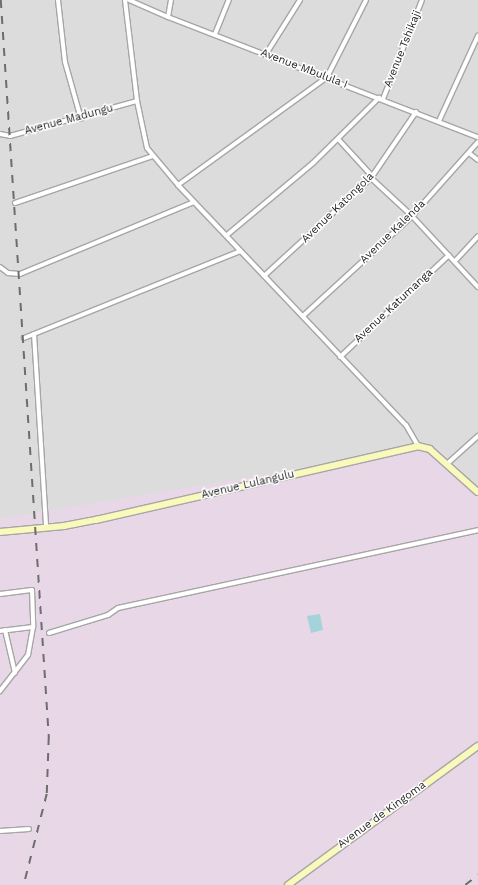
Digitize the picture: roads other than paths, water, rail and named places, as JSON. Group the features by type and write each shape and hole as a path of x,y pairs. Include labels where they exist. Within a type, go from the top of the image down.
{"street":[{"path":"58,0 65,62 81,118"},
{"path":"125,0 137,101 145,142 153,156 178,185 227,235 240,251 406,425 418,446 430,449 478,492"},
{"name":"Avenue Mbulula I","path":"129,0 168,18 215,34 478,137"},
{"path":"168,18 171,0"},
{"path":"215,34 230,0"},
{"path":"266,54 300,0"},
{"path":"178,185 327,77 366,0"},
{"name":"Avenue Tshikaji","path":"381,98 422,0"},
{"path":"439,121 478,36"},
{"path":"227,235 339,140 381,98"},
{"name":"Avenue Madungu","path":"0,134 10,136 81,118 137,101"},
{"name":"Avenue Katongola","path":"264,276 372,177 416,112"},
{"path":"339,140 372,177 412,216 478,287"},
{"name":"Avenue Kalenda","path":"303,316 412,216 478,142"},
{"path":"469,153 478,160"},
{"path":"15,203 153,156"},
{"path":"0,267 9,273 20,274 194,202"},
{"path":"455,262 478,236"},
{"path":"24,338 240,251"},
{"name":"Avenue Katumanga","path":"340,357 449,255"},
{"path":"34,334 46,527"},
{"path":"447,464 478,436"},
{"name":"Avenue Lulangulu","path":"0,532 104,518 418,446"},
{"path":"49,633 108,615 118,608 478,530"},
{"path":"0,594 32,590 33,627 28,655 0,691"},
{"path":"0,631 33,627"},
{"path":"6,630 15,673"},
{"name":"Avenue de Kingoma","path":"288,885 478,746"},
{"path":"0,831 28,829"}],"water":[{"path":"320,614 323,630 311,633 307,616"}],"railway":[{"path":"1,0 49,737 47,794 24,885"},
{"path":"465,885 478,875"}]}
